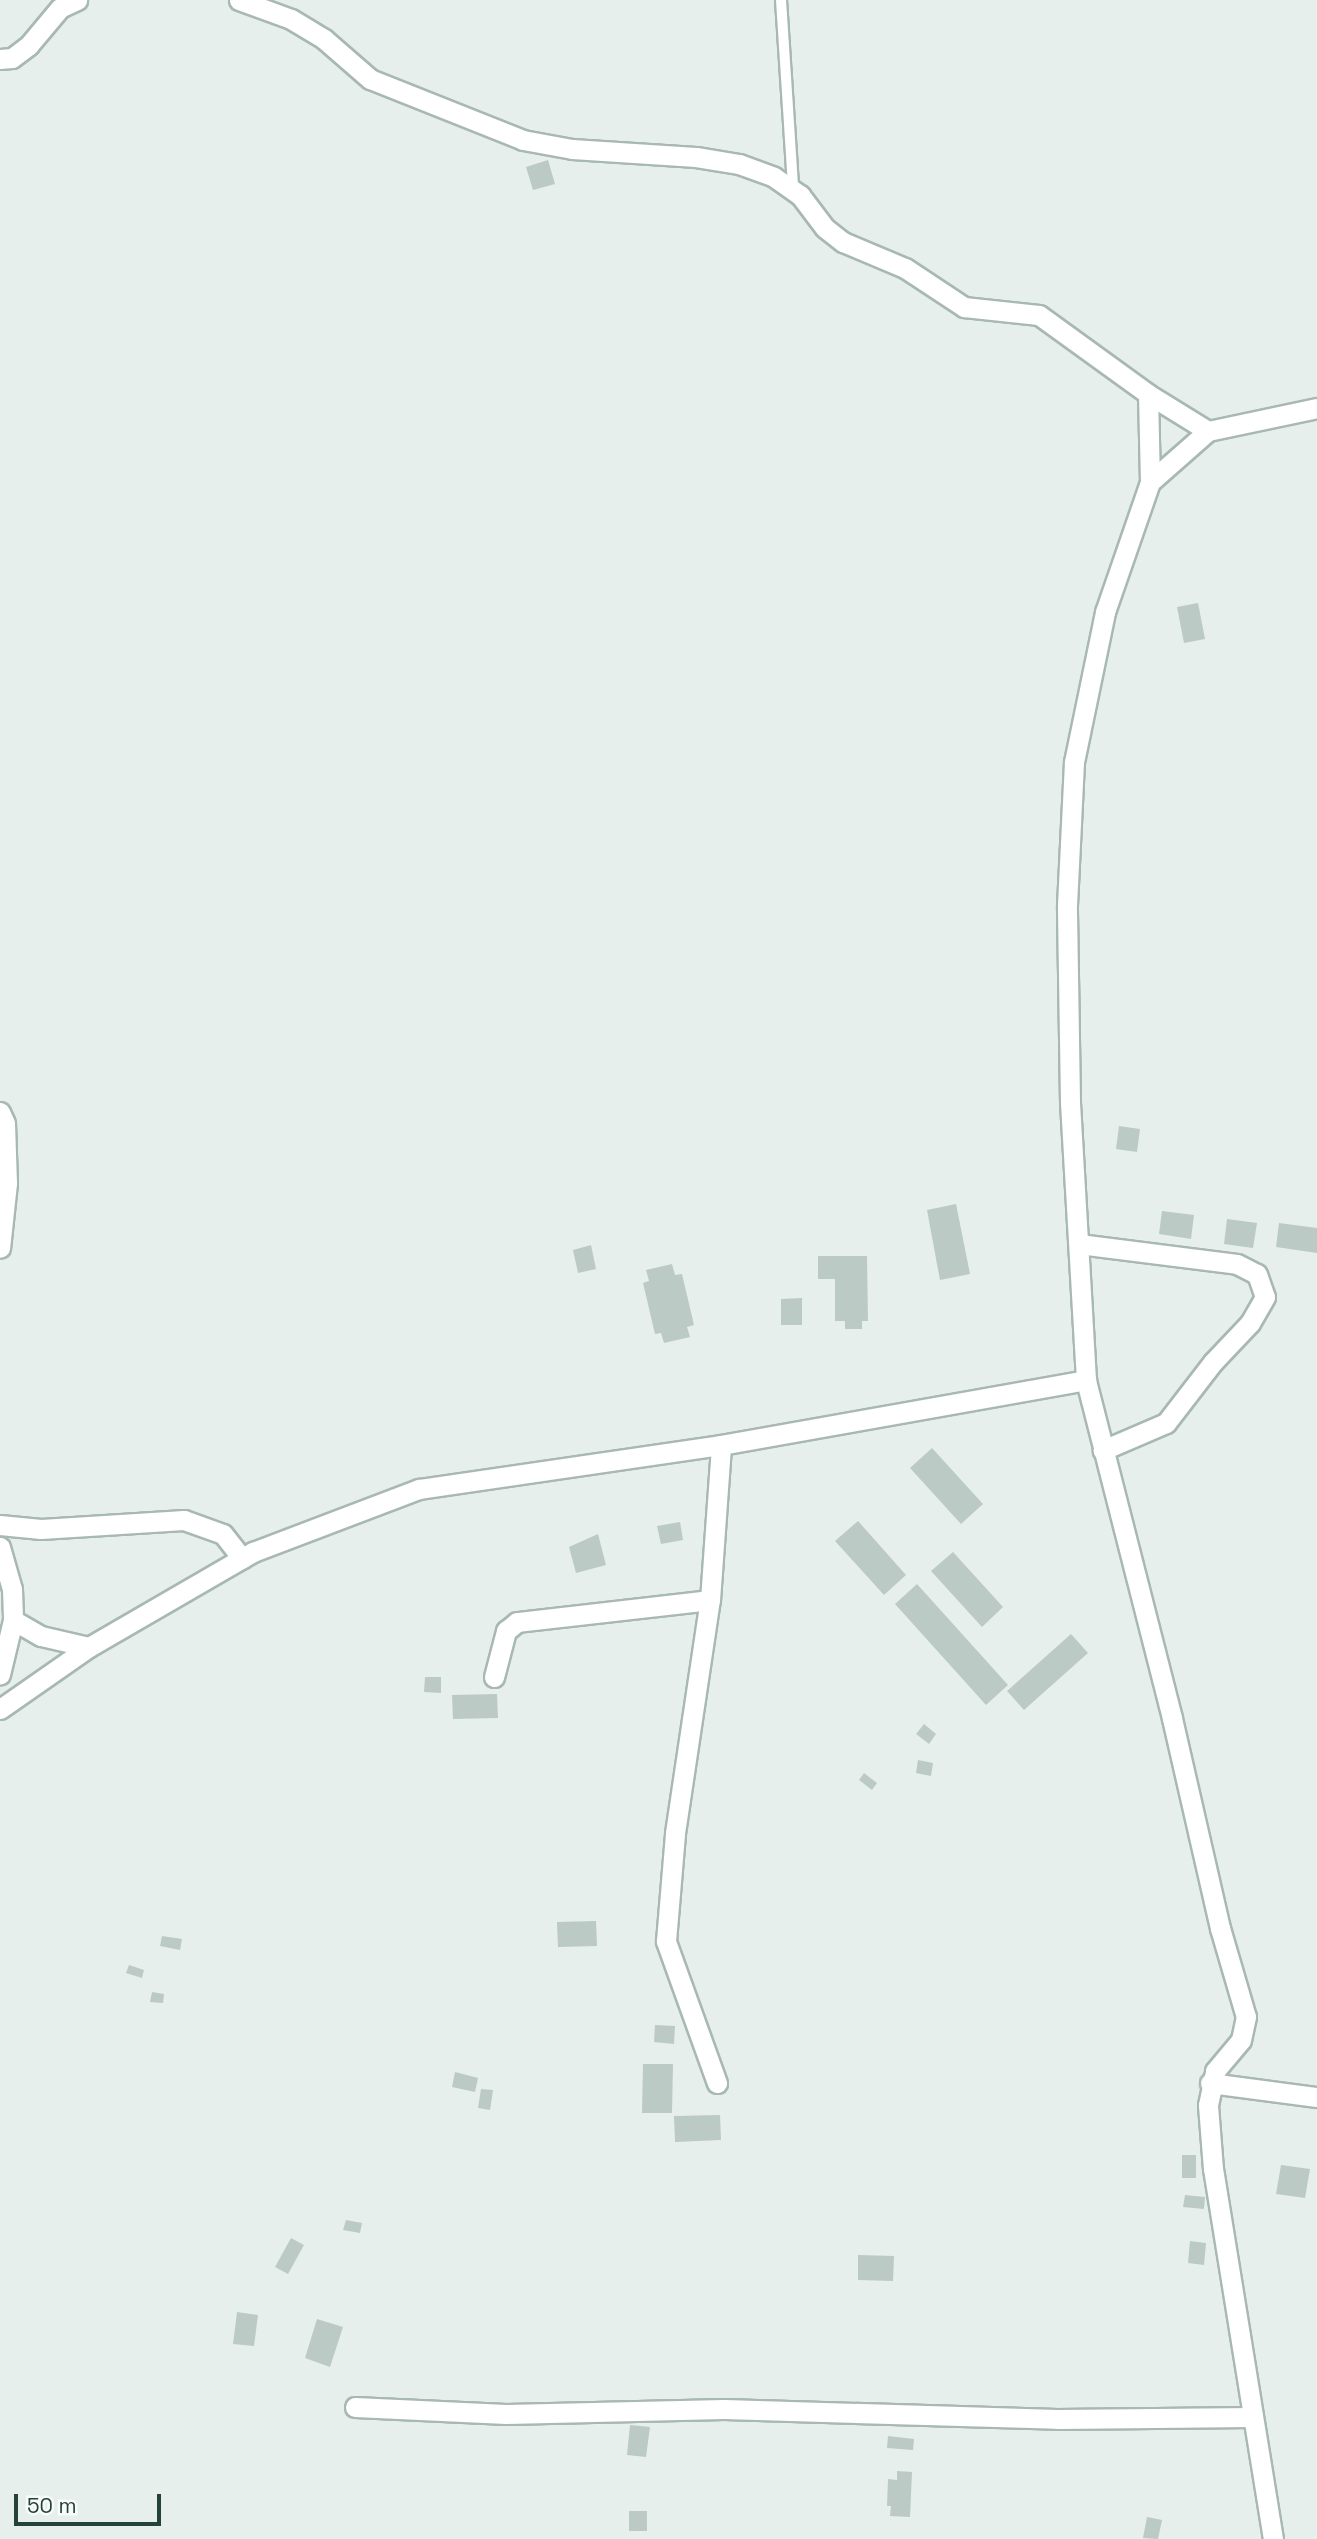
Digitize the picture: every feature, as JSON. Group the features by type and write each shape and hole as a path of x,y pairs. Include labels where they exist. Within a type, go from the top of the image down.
{"street":[{"path":"0,59 12,58 29,45 60,8 77,0"},
{"path":"239,0 290,19 324,40 370,79 523,140 739,164 793,189 825,228 853,248 905,268 964,307 1039,316 1148,394 1208,431"},
{"path":"1148,394 1150,482 1105,612 1074,762 1067,905 1070,1101 1086,1380 1172,1718 1220,1928 1246,2017 1241,2040 1210,2083 1213,2169 1273,2539"},
{"path":"1150,482 1208,431 1317,408"},
{"path":"0,1112 5,1124 7,1183 0,1248"},
{"path":"1079,1244 1237,1265 1257,1274 1265,1297 1250,1323 1213,1362 1166,1423 1103,1450"},
{"path":"0,1709 89,1647 242,1558 437,1484 721,1445 1086,1380"},
{"path":"717,2083 666,1941 677,1819 710,1600 721,1445"},
{"path":"0,1525 41,1529 184,1520 223,1534 242,1558"},
{"path":"0,1547 8,1564 13,1620 0,1674"},
{"path":"494,1677 506,1631 517,1622 710,1600"},
{"path":"13,1620 41,1636 89,1647"},
{"path":"1210,2083 1317,2097"},
{"path":"355,2407 506,2414 724,2409 1057,2419 1252,2417"}],"lane":[{"path":"781,0 793,189"}],"building":[{"path":"548,160 555,184 533,190 526,167"},
{"path":"1198,603 1205,639 1184,643 1177,607"},
{"path":"1119,1126 1140,1129 1137,1152 1116,1149"},
{"path":"956,1204 970,1274 940,1280 927,1210"},
{"path":"1162,1211 1194,1215 1191,1239 1159,1234"},
{"path":"1227,1219 1257,1223 1253,1248 1224,1244"},
{"path":"1279,1223 1317,1228 1317,1253 1276,1247"},
{"path":"591,1245 596,1269 578,1273 573,1250"},
{"path":"818,1256 867,1256 868,1321 862,1321 862,1329 845,1329 845,1321 835,1321 835,1279 818,1279"},
{"path":"672,1264 675,1275 682,1274 694,1325 687,1327 690,1337 664,1343 661,1333 655,1334 643,1283 649,1281 646,1270"},
{"path":"802,1298 802,1325 781,1325 781,1299"},
{"path":"932,1448 983,1504 961,1524 910,1468"},
{"path":"858,1521 906,1575 884,1595 835,1541"},
{"path":"680,1522 683,1540 661,1544 657,1526"},
{"path":"598,1534 606,1565 576,1573 569,1547"},
{"path":"953,1552 1003,1607 982,1627 931,1571"},
{"path":"917,1584 1008,1685 986,1705 895,1604"},
{"path":"1071,1634 1088,1653 1024,1710 1007,1691"},
{"path":"425,1677 441,1677 441,1693 424,1692"},
{"path":"497,1694 498,1718 453,1719 452,1695"},
{"path":"924,1724 936,1734 929,1744 916,1734"},
{"path":"918,1760 933,1763 931,1776 916,1773"},
{"path":"864,1773 877,1783 872,1790 859,1780"},
{"path":"596,1921 597,1946 558,1947 557,1922"},
{"path":"162,1936 182,1939 180,1950 160,1946"},
{"path":"129,1965 144,1970 142,1978 126,1973"},
{"path":"152,1992 164,1994 163,2003 150,2002"},
{"path":"655,2025 675,2026 674,2044 654,2042"},
{"path":"643,2064 673,2064 672,2113 642,2113"},
{"path":"455,2072 478,2078 475,2092 452,2087"},
{"path":"481,2089 493,2090 490,2110 478,2108"},
{"path":"720,2115 721,2140 675,2142 674,2116"},
{"path":"1182,2155 1196,2155 1196,2178 1182,2178"},
{"path":"1281,2165 1310,2169 1305,2198 1276,2194"},
{"path":"1185,2195 1205,2197 1204,2209 1183,2207"},
{"path":"346,2220 362,2223 360,2233 343,2230"},
{"path":"291,2238 304,2245 288,2274 275,2267"},
{"path":"1190,2241 1206,2243 1204,2265 1188,2263"},
{"path":"858,2255 894,2256 893,2281 858,2280"},
{"path":"237,2312 258,2315 254,2346 233,2344"},
{"path":"317,2319 343,2327 330,2367 305,2358"},
{"path":"630,2425 650,2427 646,2457 627,2455"},
{"path":"888,2436 914,2439 913,2450 887,2448"},
{"path":"897,2471 912,2472 910,2517 890,2516 891,2506 887,2506 888,2479 897,2480"},
{"path":"629,2511 647,2511 647,2531 629,2531"},
{"path":"1147,2517 1162,2520 1158,2539 1143,2538"}]}
